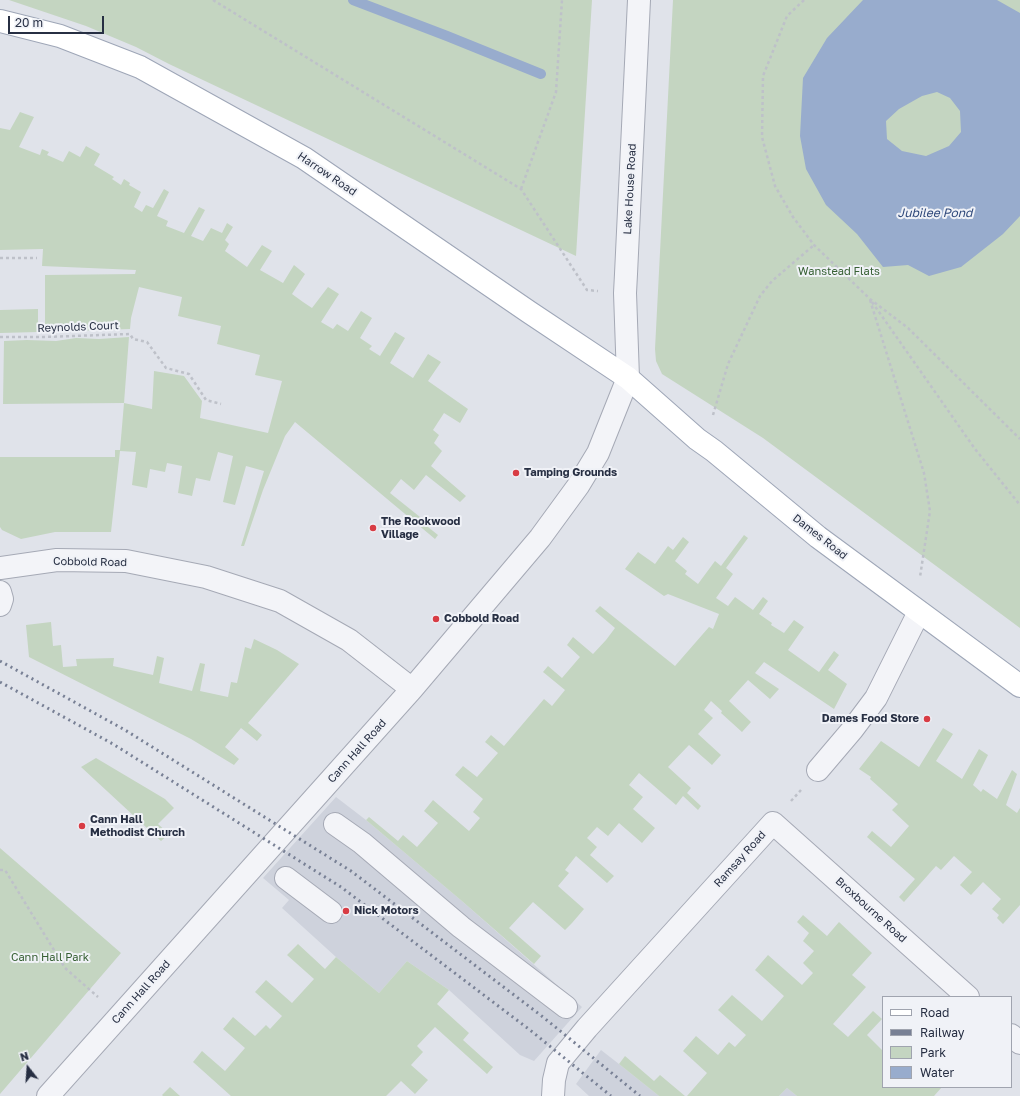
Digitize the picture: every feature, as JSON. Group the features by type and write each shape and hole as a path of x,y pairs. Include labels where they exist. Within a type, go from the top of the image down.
{"main road":[{"name":"Harrow Road","path":"0,21 60,36 140,67 304,158 628,378"},
{"name":"Dames Road","path":"628,378 697,439 714,451 818,537 1020,686"}],"street":[{"name":"Lake House Road","path":"628,378 626,280 639,0"},
{"name":"Cann Hall Road","path":"48,1096 412,689 540,538 578,486 598,453 628,378"},
{"name":"Cobbold Road","path":"0,568 57,560 126,561 206,577 280,601 349,640 412,689"},
{"path":"0,592 2,599 0,605"},
{"path":"818,770 852,730 876,698 920,612"},
{"name":"Broxbourne Road","path":"773,823 967,996"},
{"name":"Ramsay Road","path":"553,1096 554,1080 558,1064 587,1028 773,823"},
{"path":"335,824 362,843 461,927 566,1007"},
{"path":"286,878 331,912"},
{"path":"1012,1036 1020,1043"}],"path":[{"path":"213,0 521,189 587,290 602,292"},
{"path":"521,189 556,92 562,0"},
{"path":"804,0 787,16 763,76 762,137 775,186 793,217 814,245 870,298 908,328 1020,439"},
{"path":"711,421 728,364 760,296 772,281 814,245"},
{"path":"0,258 37,258"},
{"path":"870,298 975,449 1020,505"},
{"path":"870,298 924,474 930,511 920,580"},
{"name":"Reynolds Court","path":"0,337 130,334 132,339 148,342 166,368 189,374 206,400 221,404"},
{"name":"Ramsay Road","path":"773,823 818,770"},
{"path":"0,870 5,870 65,968 120,1016"}],"shaded area":[{"path":"336,797 366,820 463,902 582,1007 534,1061 520,1055 449,990 407,961 379,993 336,957 282,908 289,900 263,878"},
{"path":"601,1050 659,1096 589,1096 576,1084"},
{"path":"787,1088 797,1096 779,1096"}],"green space":[{"path":"9,0 592,0 576,256 136,47 86,26"},
{"name":"Wanstead Flats","path":"673,0 1020,0 1020,628 763,438 662,374 656,361 655,349"},
{"path":"20,112 34,117 19,147 40,155 42,149 49,152 47,155 63,162 69,151 80,157 86,146 100,154 94,165 114,177 112,179 121,185 124,179 130,183 129,185 141,192 134,207 142,212 146,205 153,208 164,189 169,192 157,216 168,221 166,226 184,233 199,207 205,210 191,236 203,241 211,228 222,233 227,223 233,227 225,240 229,244 225,251 247,267 262,245 272,251 260,270 283,283 294,265 305,274 292,294 312,308 328,287 339,294 321,322 333,329 337,324 348,331 361,311 372,318 360,338 372,346 369,349 380,356 395,332 405,338 390,363 413,378 428,354 441,362 428,381 468,409 460,423 444,413 433,430 439,435 434,443 442,451 431,466 466,496 460,502 426,475 414,490 401,479 390,493 430,525 428,527 438,535 435,539 295,422 285,436 263,490 244,546 241,546 264,471 246,466 235,505 223,502 233,456 218,452 210,481 196,478 192,496 178,493 182,466 167,463 165,472 150,469 147,488 132,485 136,452 120,451 111,532 55,532 21,539 2,530 0,527 0,457 115,457 115,450 120,450 124,403 152,409 154,371 184,376 202,401 200,418 268,433 282,381 255,375 260,355 217,344 221,326 178,316 182,297 139,287 131,318 130,329 45,332 45,275 135,274 136,270 42,266 43,249 0,250 0,128 10,130"},
{"path":"38,309 38,332 0,333 0,310"},
{"path":"129,337 124,403 3,404 4,341 56,341 76,338 99,339"},
{"path":"744,535 748,538 726,568 733,574 716,598 728,606 735,597 753,610 763,597 768,601 759,614 772,623 771,625 784,633 794,620 804,627 788,650 819,672 834,651 839,655 828,670 847,684 834,709 764,662 755,673 779,689 770,699 748,680 729,701 751,722 742,732 721,713 722,711 711,701 704,710 713,718 698,734 721,755 712,765 689,745 668,767 691,788 687,793 701,806 698,810 683,796 676,805 639,773 629,785 643,797 633,809 655,828 642,843 619,823 608,836 597,827 587,838 597,847 590,855 614,876 607,883 576,856 565,870 569,873 558,886 584,909 572,923 565,930 533,902 509,928 541,956 534,964 366,820 369,817 398,841 403,835 417,847 438,823 424,811 433,800 469,831 480,818 473,812 483,799 455,775 463,766 477,777 498,753 485,742 491,735 504,746 544,699 552,706 565,690 543,672 548,666 562,678 580,657 567,645 573,637 593,654 615,628 595,611 600,606 675,666 709,627 713,629 719,614 668,594 664,596 625,569 638,552 655,564 668,546 673,550 683,537 689,542 675,561 687,571 685,574 698,584 715,561 721,566"},
{"path":"51,622 53,646 61,645 63,667 77,666 76,659 114,658 113,666 153,675 157,656 164,658 159,683 192,691 200,663 205,664 200,691 228,697 231,682 237,683 245,647 251,649 254,639 277,650 299,664 248,723 262,735 257,741 241,728 225,747 239,759 234,765 191,739 29,657 26,625"},
{"path":"943,728 953,734 936,761 962,779 979,749 988,755 973,785 981,792 983,789 997,799 1012,770 1017,774 1006,805 1017,813 1020,808 1020,905 1003,924 997,918 999,915 992,909 1001,899 983,882 971,895 960,885 972,872 954,856 941,870 936,866 904,902 899,897 915,879 867,837 872,831 891,847 909,826 892,810 898,804 870,779 871,777 859,769 881,741 919,767"},
{"path":"96,758 165,799 174,808 158,824 169,834 161,841 81,767"},
{"name":"Cann Hall Park","path":"0,848 121,953 0,1094"},
{"path":"803,915 827,936 839,922 872,953 852,975 866,987 833,1024 848,1037 873,1011 882,1019 867,1035 882,1050 882,1088 941,1088 934,1096 797,1096 787,1088 779,1096 687,1096 707,1073 683,1051 696,1036 718,1055 729,1042 735,1047 746,1035 718,1010 732,995 762,1021 784,996 755,970 768,955 802,985 813,973 803,963 814,951 803,941 809,933 797,922"},
{"path":"298,944 325,969 336,957 379,993 407,961 449,990 437,1004 469,1033 463,1040 493,1067 487,1074 435,1027 417,1046 423,1052 411,1065 428,1080 415,1094 401,1081 386,1096 231,1096 193,1062 202,1051 225,1071 245,1048 223,1029 233,1017 255,1036 266,1025 270,1029 282,1016 255,992 266,980 292,1003 314,979 287,955"},
{"path":"625,1056 654,1081 660,1075 685,1096 659,1096 619,1064"},
{"path":"170,1087 180,1096 163,1096 162,1095"}],"water":[{"name":"Jubilee Pond","path":"863,0 997,0 1020,13 1020,216 1003,234 961,267 929,276 908,265 883,267 857,234 826,205 806,169 800,136 803,78 827,38","holes":["937,92 950,98 960,111 961,132 949,146 926,156 902,151 887,139 886,121 899,109 922,96"]}],"waterway":[{"path":"353,0 541,74"}],"railway":[{"path":"0,661 125,730 351,871 543,1017 640,1096"},
{"path":"0,682 113,744 341,887 530,1030 611,1096"}],"place":[{"name":"Tamping Grounds","path":"516,473"},
{"name":"The Rookwood Village","path":"373,528"},
{"name":"Cobbold Road","path":"436,619"},
{"name":"Dames Food Store","path":"927,719"},
{"name":"Cann Hall Methodist Church","path":"82,826"},
{"name":"Nick Motors","path":"346,911"}]}
